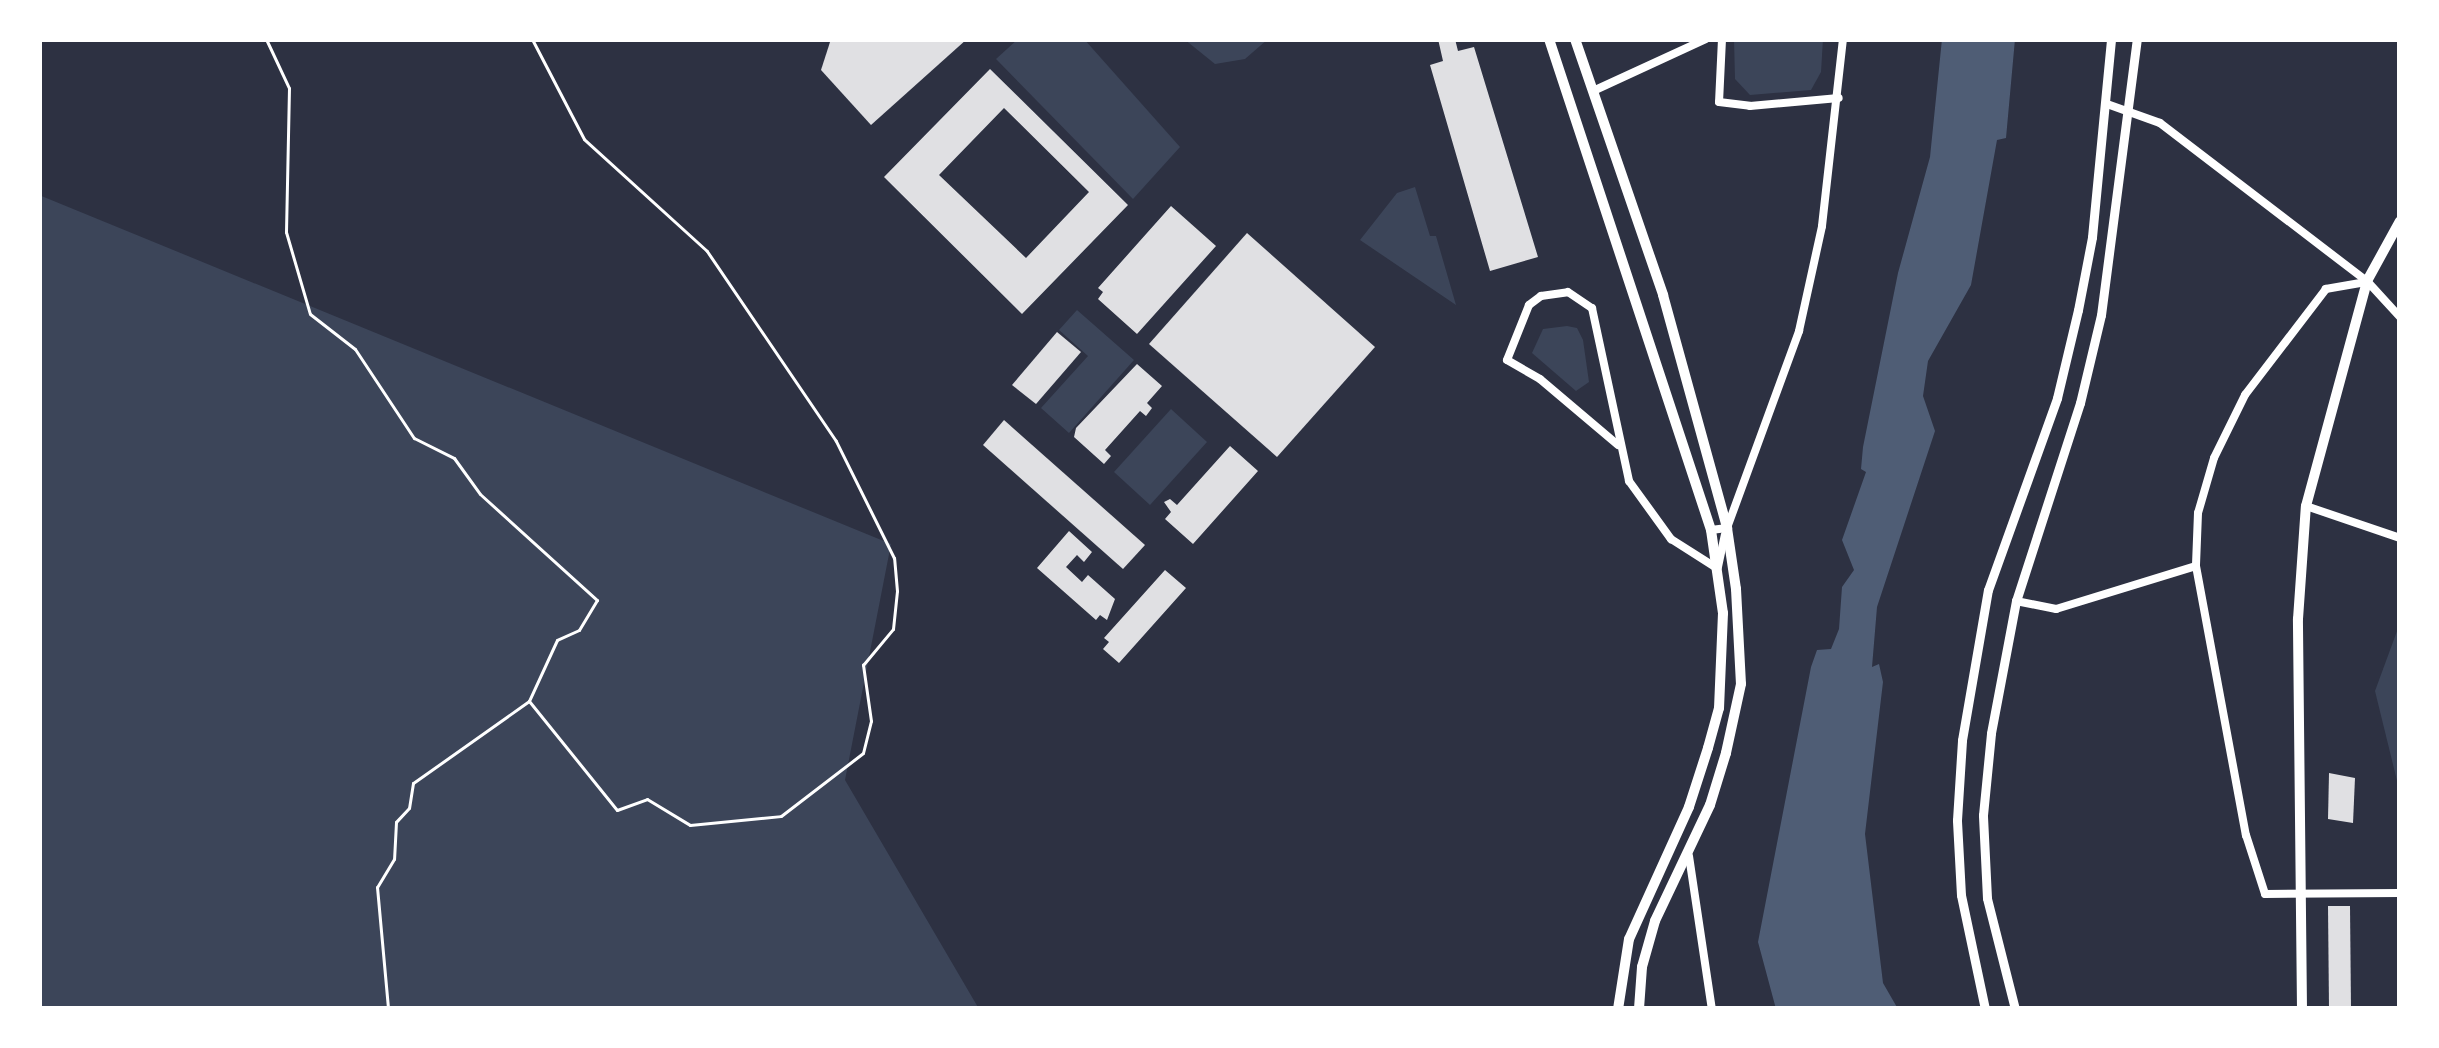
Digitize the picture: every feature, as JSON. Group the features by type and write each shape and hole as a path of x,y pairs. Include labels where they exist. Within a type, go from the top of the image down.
{"main road":[{"path":"1549,39 1712,530 1723,613 1719,708 1689,807 1629,939 1618,1009"},
{"path":"1575,39 1663,295 1734,562 1741,684 1726,753 1688,854 1655,921 1642,967 1640,1009"},
{"path":"2302,1009 2298,619 2306,506 2367,281 2400,221"}],"street":[{"path":"1593,92 1706,39"},
{"path":"1722,39 1719,101 1750,106 1839,98"},
{"path":"1718,568 1727,528 1799,331 1822,226 1843,39"},
{"path":"1985,1009 1961,896 1957,820 1962,740 1988,590 2057,398 2078,310 2107,104 2111,39"},
{"path":"2015,1009 1987,898 1983,815 1990,733 2016,601 2080,404 2101,315 2138,39"},
{"path":"2107,104 2132,109 2160,123 2367,281 2400,317"},
{"path":"2367,281 2326,289 2245,395 2213,458 2198,513 2195,566 2255,866 2265,895 2400,893"},
{"path":"1618,445 1540,379 1507,360 1529,305 1541,296 1568,292 1592,308 1629,481 1671,539 1718,568"},
{"path":"2306,506 2400,538"},
{"path":"1712,530 1727,528"},
{"path":"1718,568 1734,562"},
{"path":"2016,601 2056,609 2195,566"},
{"path":"1688,854 1712,1009"}],"path":[{"path":"266,39 290,88 286,232 310,314 356,349 414,438 454,458 479,494 597,600 580,630 557,640 529,701 413,783 409,808 396,822 394,859 377,887 388,1009"},
{"path":"529,701 617,809 647,799 690,825 781,816 863,753 871,722 863,665 893,629 897,591 894,558 836,441 707,251 584,139 532,39"}],"shaded area":[{"path":"1018,39 1084,39 1180,147 1133,199 996,59"},
{"path":"1184,39 1268,39 1245,59 1215,64"},
{"path":"1734,39 1823,39 1821,72 1811,90 1750,95 1735,79"},
{"path":"1942,39 2015,39 2006,138 1997,140 1971,285 1928,361 1923,396 1935,431 1877,607 1872,667 1879,664 1883,682 1865,834 1883,983 1898,1009 1776,1009 1758,942 1811,667 1817,650 1831,649 1839,629 1842,587 1854,570 1842,540 1866,472 1861,469 1863,447 1898,273 1930,157"},
{"path":"1415,187 1430,236 1436,236 1456,305 1360,240 1397,193"},
{"path":"39,195 891,544 845,780 979,1009 39,1009"},
{"path":"1077,310 1134,360 1069,433 1041,408 1088,356 1059,330"},
{"path":"1577,328 1583,340 1589,382 1576,391 1532,353 1543,329"},
{"path":"1171,409 1207,442 1150,505 1114,472"},
{"path":"2400,623 2400,793 2375,691"}],"building":[{"path":"831,39 967,39 871,125 821,70"},
{"path":"1438,39 1455,39 1458,51 1474,47 1538,257 1490,271 1430,65 1443,61"},
{"path":"990,69 1128,205 1022,314 884,177","holes":["1004,108 1089,192 1026,258 939,175"]},
{"path":"1171,206 1216,246 1137,334 1098,299 1103,292 1098,288"},
{"path":"1247,233 1375,347 1277,457 1149,344"},
{"path":"1057,332 1081,352 1036,404 1012,385"},
{"path":"1137,364 1162,386 1147,403 1152,408 1146,416 1140,411 1105,450 1111,456 1104,464 1074,437 1076,428"},
{"path":"1004,420 1145,545 1123,569 983,445"},
{"path":"1230,446 1258,471 1193,544 1165,519 1171,512 1164,502 1170,499 1177,505"},
{"path":"1069,531 1092,552 1084,562 1077,555 1066,567 1082,582 1088,575 1115,599 1107,620 1100,615 1096,620 1037,568"},
{"path":"1165,570 1186,588 1119,663 1103,649 1109,642 1104,638"},
{"path":"2329,773 2355,778 2353,823 2328,819"},
{"path":"2328,906 2350,906 2351,1009 2329,1009"}]}
